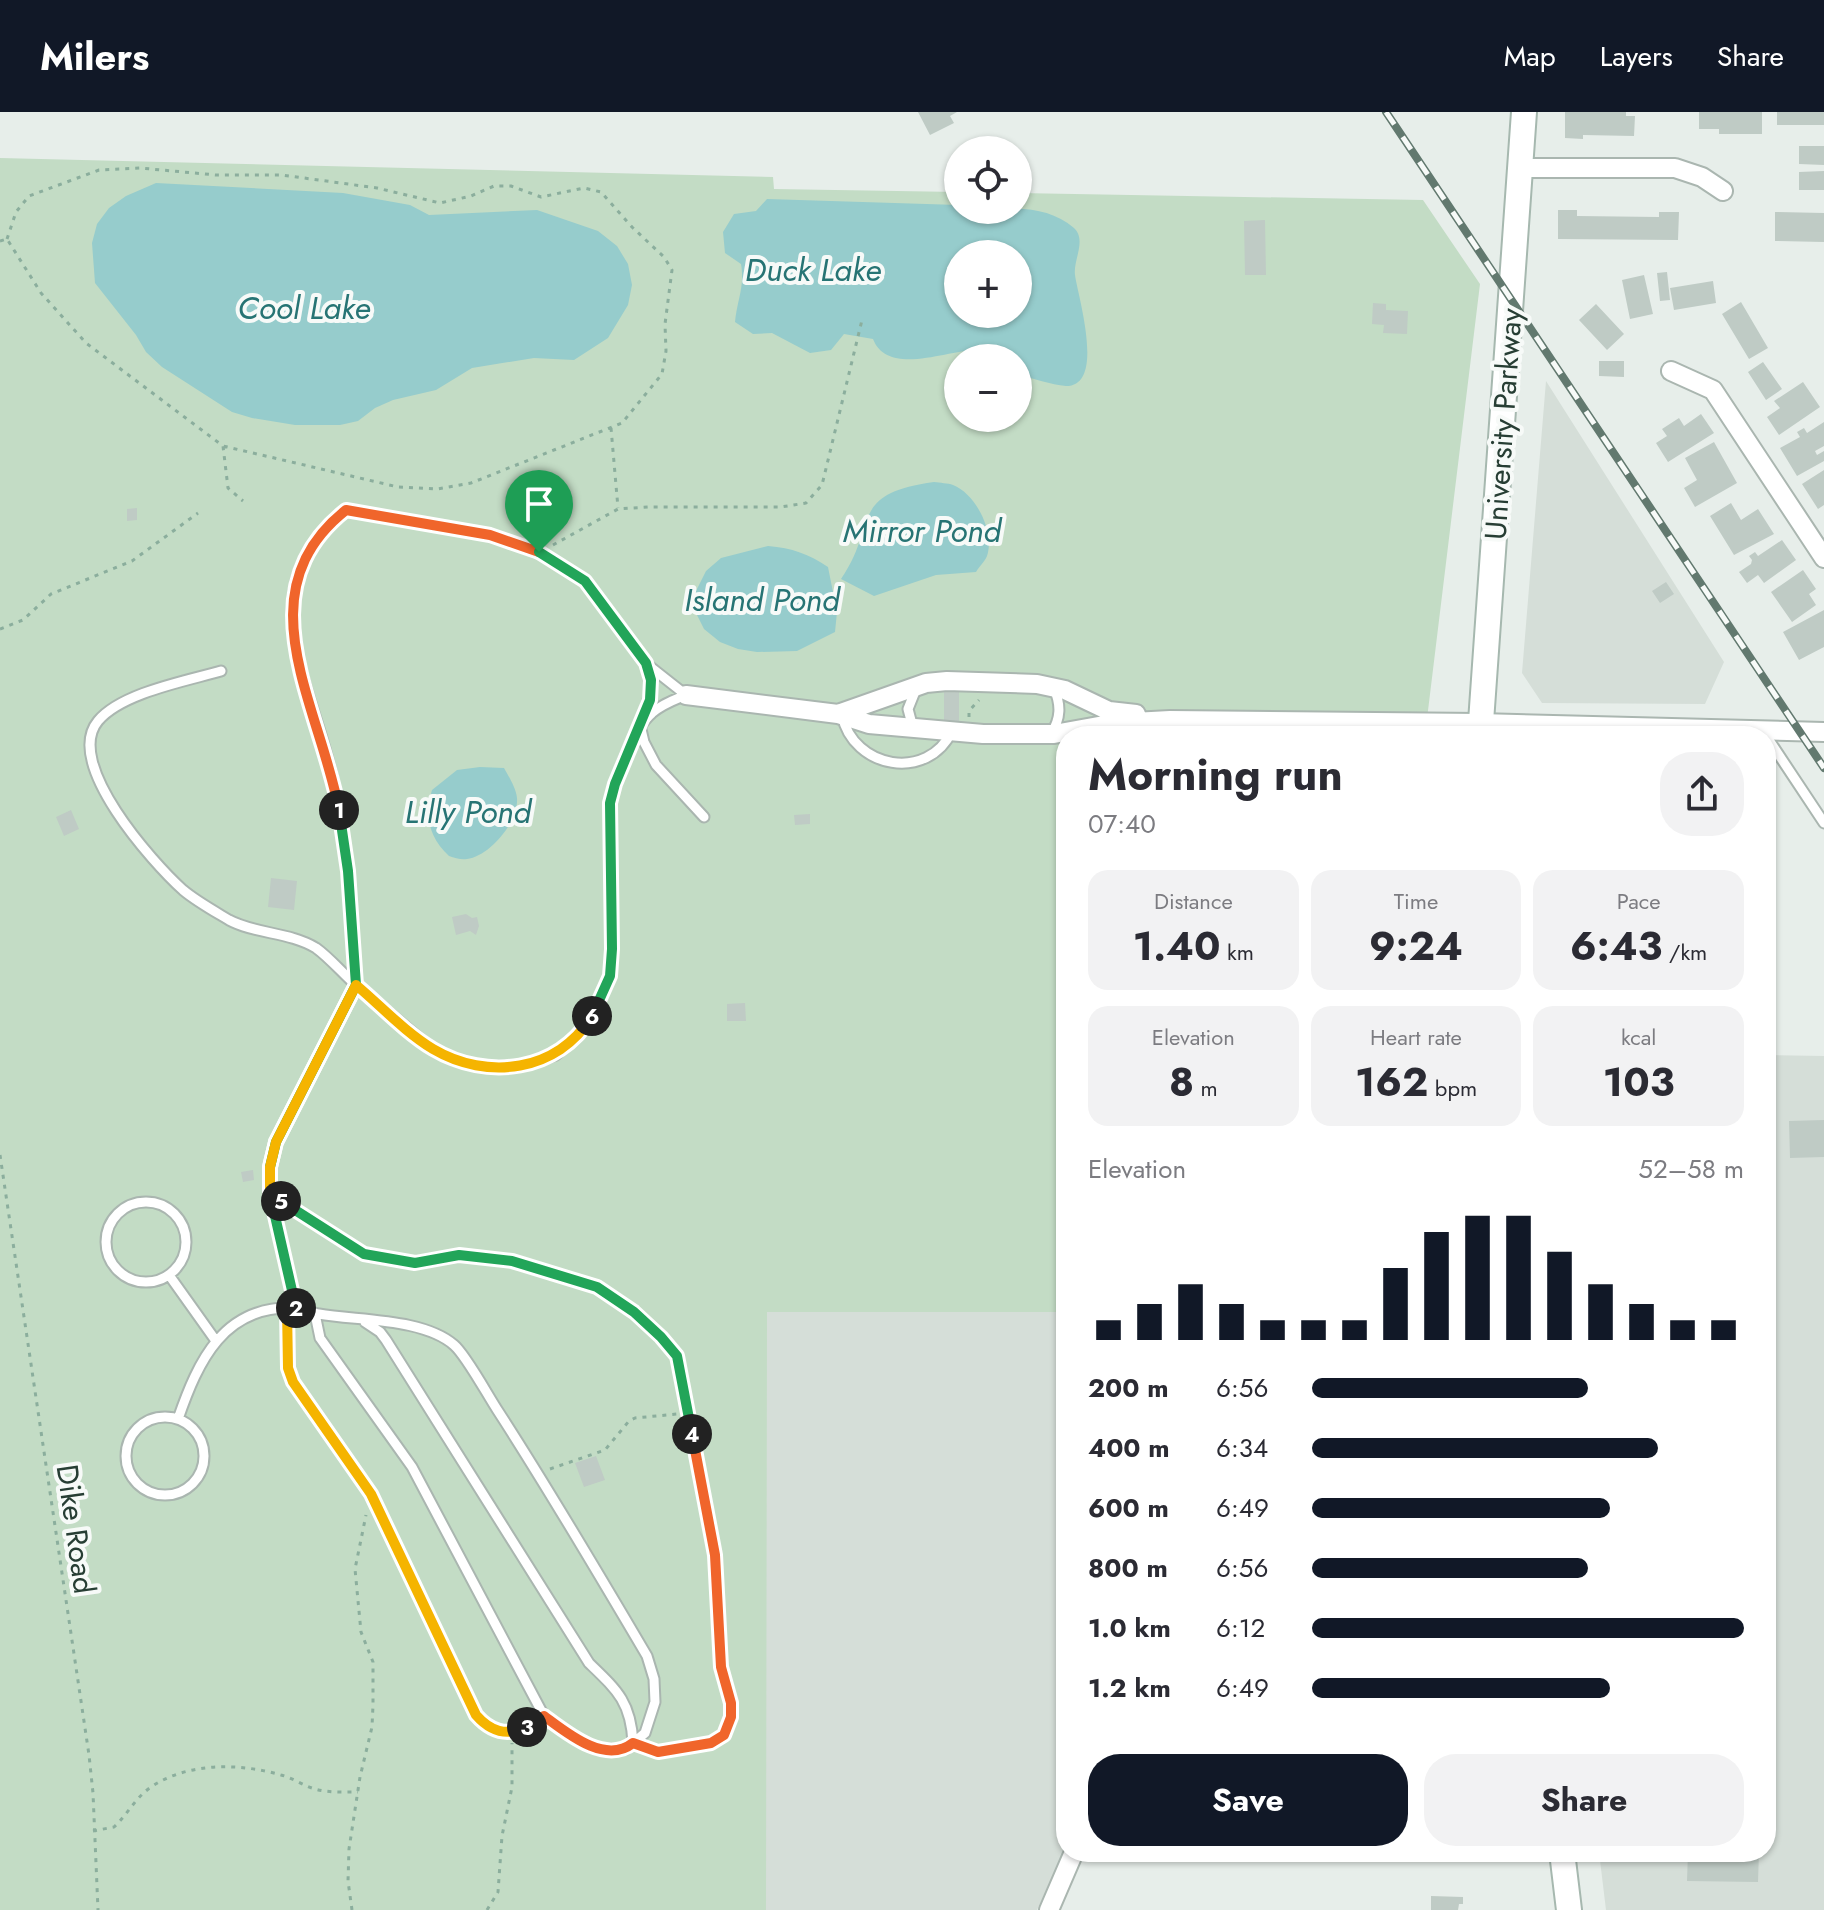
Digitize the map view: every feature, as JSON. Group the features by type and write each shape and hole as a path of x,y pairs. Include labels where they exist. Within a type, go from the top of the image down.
{"main road":[{"name":"University Parkway","path":"1480,726 1524,112"},
{"path":"1563,1862 1569,1910"}],"street":[{"path":"1521,168 1675,168 1702,177 1723,191"},
{"path":"1671,371 1713,390 1824,558"},
{"path":"840,715 918,686 947,681 1037,684 1065,690 1109,711 1170,720"},
{"path":"686,695 840,715 869,724 960,732 1056,733"},
{"path":"1098,726 1170,720 1356,726"},
{"path":"1776,731 1824,732"},
{"path":"1049,1910 1070,1862"}],"lane":[{"path":"544,1716 521,1730 500,1732 486,1727 476,1715 371,1494 293,1382 288,1368 292,1308 270,1194 270,1167 276,1142 356,985 348,871 341,822 332,774 299,667 292,619 295,580 324,527 346,510 490,535 539,552 585,581 646,663 686,695"},
{"path":"221,671 127,700 100,718 93,727 90,741 92,759 100,783 118,815 143,848 184,891 243,926 315,948 430,1047 453,1060 487,1067 525,1065 556,1055 583,1031 610,976 610,803 650,700 651,680 646,663"},
{"path":"913,728 908,709 918,686"},
{"path":"1051,734 1059,718 1060,707 1054,687"},
{"path":"640,725 666,703 686,695"},
{"path":"840,715 854,742 868,754 888,761 911,762 929,758 960,732"},
{"path":"640,725 644,742 656,765 704,817"},
{"path":"1776,751 1824,823"},
{"path":"270,1194 364,1254 415,1263 459,1255 512,1261 597,1287 634,1312 677,1356 715,1555 721,1667 731,1703 731,1717 724,1735 711,1743 658,1752 633,1743"},
{"path":"145,1201 161,1204 174,1212 184,1225 187,1241 184,1257 169,1275 147,1283 132,1280 118,1272 109,1259 105,1243 108,1227 116,1214 129,1205 145,1201"},
{"path":"169,1275 216,1341"},
{"path":"178,1419 193,1375 216,1341 244,1318 268,1311 292,1308 429,1331 455,1345 539,1473 647,1656 654,1679 655,1702 645,1733 626,1749 597,1749 570,1736 544,1716 412,1467 320,1338 315,1314"},
{"path":"361,1320 380,1332 386,1340 589,1663 614,1687 631,1716 633,1743"},
{"path":"163,1416 178,1419 192,1426 201,1439 205,1454 202,1469 194,1483 182,1492 167,1495 151,1493 138,1485 129,1473 125,1458 128,1442 136,1429 148,1420 163,1416"}],"path":[{"path":"140,168 216,175 282,175 377,188 440,203 471,196 494,186 511,186 541,197 584,188 601,192 664,257 672,270 662,374 622,423 611,428 471,483 437,489 398,487 223,446 86,343 41,293 7,239 16,212 29,196 99,170 140,168"},
{"path":"0,241 7,239"},
{"path":"539,552 618,509 781,507 806,503 822,485 862,320"},
{"path":"611,428 618,509"},
{"path":"223,446 228,488 243,501"},
{"path":"0,629 23,620 51,594 132,561 198,513"},
{"path":"960,732 969,711 995,682"},
{"name":"Dike Road","path":"0,1155 89,1755 98,1910"},
{"path":"539,1473 605,1450 635,1418 687,1413"},
{"path":"352,1910 348,1881 349,1849 372,1727 373,1662 361,1632 355,1569 371,1494"},
{"path":"487,1910 498,1892 502,1836 512,1787 511,1731"},
{"path":"93,1831 114,1827 137,1798 153,1785 195,1770 258,1768 314,1789 358,1792"}],"shaded area":[{"path":"1546,381 1724,662 1705,704 1542,703 1522,673"},
{"path":"1776,1055 1824,1056 1824,1910 1606,1910 1600,1862 1776,1862"},
{"path":"766,1312 1056,1312 1056,1862 1059,1862 1037,1910 766,1910"}],"green space":[{"path":"0,158 773,177 774,189 944,192 944,224 1032,224 1032,193 1423,200 1480,284 1426,726 1056,726 1056,1312 767,1312 766,1910 0,1910"}],"water":[{"name":"Cool Lake","path":"156,183 343,193 410,205 429,215 537,210 598,231 617,246 628,264 632,285 628,305 608,338 574,360 534,358 472,368 436,390 393,400 375,408 358,421 340,425 295,425 252,418 232,412 162,367 146,352 95,283 92,243 97,224 109,208 126,196"},
{"name":"Duck Lake","path":"767,199 944,205 944,224 1032,224 1032,210 1048,213 1078,233 1080,244 1075,275 1087,339 1085,372 1078,382 1066,386 1032,378 1032,344 944,344 944,355 905,359 891,357 873,339 844,334 831,350 810,353 772,333 753,334 735,322 741,264 725,253 723,232 734,214 756,211"},
{"name":"Mirror Pond","path":"934,482 951,484 961,490 982,515 989,546 986,558 976,572 936,575 874,596 841,579 876,503 888,494 907,487"},
{"name":"Island Pond","path":"768,546 800,552 828,567 837,612 835,632 797,651 757,652 720,642 704,629 695,611 696,591 706,571 721,558"},
{"name":"Lilly Pond","path":"504,768 517,798 513,817 501,836 485,851 465,859 449,856 430,826 428,809 432,790 457,770"}],"building":[{"path":"918,112 957,112 950,116 954,123 930,135"},
{"path":"1565,112 1626,112 1626,116 1635,116 1634,136 1583,135 1583,139 1565,138"},
{"path":"1699,112 1762,112 1762,134 1719,134 1719,129 1699,129"},
{"path":"1777,112 1824,112 1824,125 1777,125"},
{"path":"1799,146 1824,146 1824,165 1799,164"},
{"path":"1824,171 1824,190 1799,190 1799,172"},
{"path":"1558,210 1577,210 1577,216 1659,217 1659,212 1679,212 1678,240 1558,239"},
{"path":"1775,212 1824,213 1824,242 1775,241"},
{"path":"1265,220 1266,275 1245,275 1244,221"},
{"path":"1667,272 1670,300 1660,301 1657,273"},
{"path":"1644,275 1653,314 1630,319 1622,280"},
{"path":"1713,281 1716,303 1674,310 1670,288"},
{"path":"1741,302 1768,348 1749,359 1722,314"},
{"path":"1373,303 1386,304 1386,310 1408,311 1407,334 1383,333 1384,325 1372,324"},
{"path":"1596,304 1624,334 1607,350 1579,320"},
{"path":"1599,361 1624,361 1624,377 1599,376"},
{"path":"1763,362 1782,389 1766,400 1748,372"},
{"path":"1803,382 1820,407 1779,435 1767,417 1780,408 1774,401"},
{"path":"1701,414 1714,433 1668,462 1656,443 1667,436 1662,429 1679,418 1684,426"},
{"path":"1824,422 1824,446 1815,451 1817,455 1824,451 1824,461 1797,476 1780,448 1800,437 1797,432 1804,428 1807,433"},
{"path":"1714,442 1737,483 1695,507 1684,488 1697,480 1685,458"},
{"path":"1824,470 1824,505 1818,509 1802,484"},
{"path":"1731,503 1741,520 1758,509 1774,534 1734,555 1710,516"},
{"path":"137,508 137,520 127,521 127,509"},
{"path":"1782,540 1796,560 1764,583 1758,575 1747,583 1739,572 1751,564 1749,556 1755,552 1758,556"},
{"path":"1803,570 1816,589 1809,594 1816,605 1792,622 1771,592"},
{"path":"1666,582 1674,594 1660,603 1652,591"},
{"path":"1824,610 1824,647 1799,660 1783,632"},
{"path":"944,692 959,692 959,721 944,721"},
{"path":"71,810 79,829 64,836 56,817"},
{"path":"810,814 810,824 795,825 794,815"},
{"path":"271,878 297,881 294,910 268,907"},
{"path":"466,914 477,917 479,926 476,935 470,931 456,935 452,917"},
{"path":"745,1003 746,1021 727,1021 727,1004"},
{"path":"1824,1120 1824,1157 1790,1158 1789,1121"},
{"path":"253,1170 254,1180 243,1182 241,1172"},
{"path":"596,1456 605,1480 584,1487 575,1463"},
{"path":"1688,1862 1759,1862 1758,1882 1687,1881"},
{"path":"1431,1896 1463,1897 1463,1904 1459,1904 1458,1910 1431,1910"}],"railway":[{"path":"1386,112 1824,768"}],"route":[{"path":"539,552 490,535 346,510 324,527 295,580 292,619 299,667 332,774 341,822 348,871 356,985 276,1142 270,1167 270,1194 297,1308 287,1309 288,1368 293,1382 371,1494 476,1715 486,1727 500,1732 521,1730 544,1716 570,1736 597,1749 626,1749 633,1743 658,1752 711,1743 724,1735 731,1717 731,1703 721,1667 715,1555 677,1356 634,1312 597,1287 512,1261 459,1255 415,1263 364,1254 270,1194 270,1167 276,1142 316,1064 356,985 430,1047 453,1060 487,1067 525,1065 556,1055 583,1031 610,976 610,803 650,700 651,680 646,663 585,581 539,552"}]}
